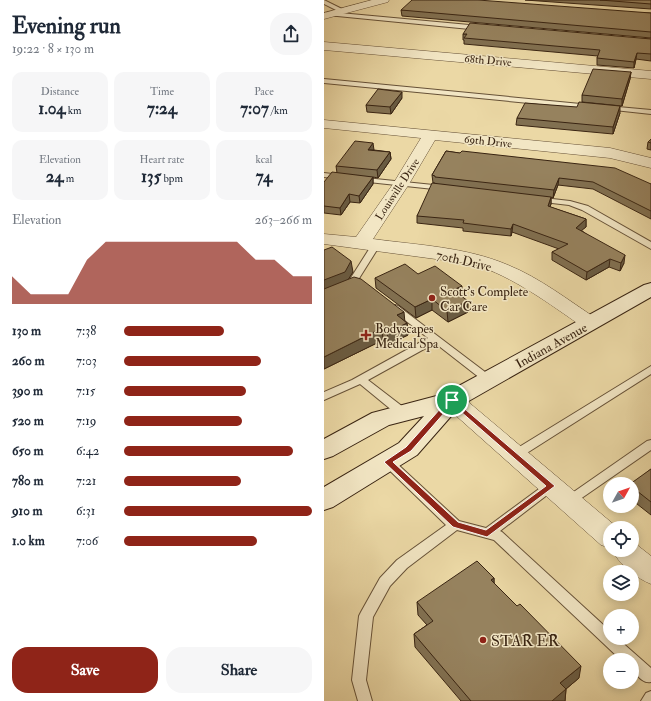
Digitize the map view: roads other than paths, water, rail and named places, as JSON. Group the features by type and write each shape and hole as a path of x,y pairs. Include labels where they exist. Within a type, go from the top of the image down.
{"main road":[{"name":"Indiana Avenue","path":"329,445 381,419 452,400 651,289"},
{"name":"Indiana Avenue","path":"324,500 408,449 452,400"}],"street":[{"path":"326,15 384,0"},
{"name":"68th Drive","path":"324,46 651,75"},
{"name":"69th Drive","path":"324,124 610,153 651,163"},
{"name":"Louisville Drive","path":"369,244 401,184 430,135"},
{"name":"70th Drive","path":"324,239 460,257 488,263 513,274 590,323"},
{"path":"452,400 603,531"},
{"path":"634,557 651,572"}],"lane":[{"path":"324,1 342,11"},
{"path":"326,15 485,28"},
{"path":"324,81 651,112"},
{"path":"324,175 455,190"},
{"path":"531,198 570,203 585,208 651,246"},
{"path":"324,298 356,283 369,244"},
{"path":"385,301 489,380"},
{"path":"324,396 360,379 435,339"},
{"path":"515,455 651,369"},
{"path":"360,379 403,413"},
{"path":"487,534 651,444"},
{"path":"388,462 456,525 498,536 624,653"},
{"path":"365,701 359,680 366,616 385,582 402,564 456,525"},
{"path":"639,667 648,676 651,675"},
{"path":"648,701 651,698"}],"place":[{"name":"Scott's Complete Car Care","path":"432,298"},
{"name":"Bodyscapes Medical Spa","path":"366,335"},
{"name":"STAR ER","path":"483,640"}]}
